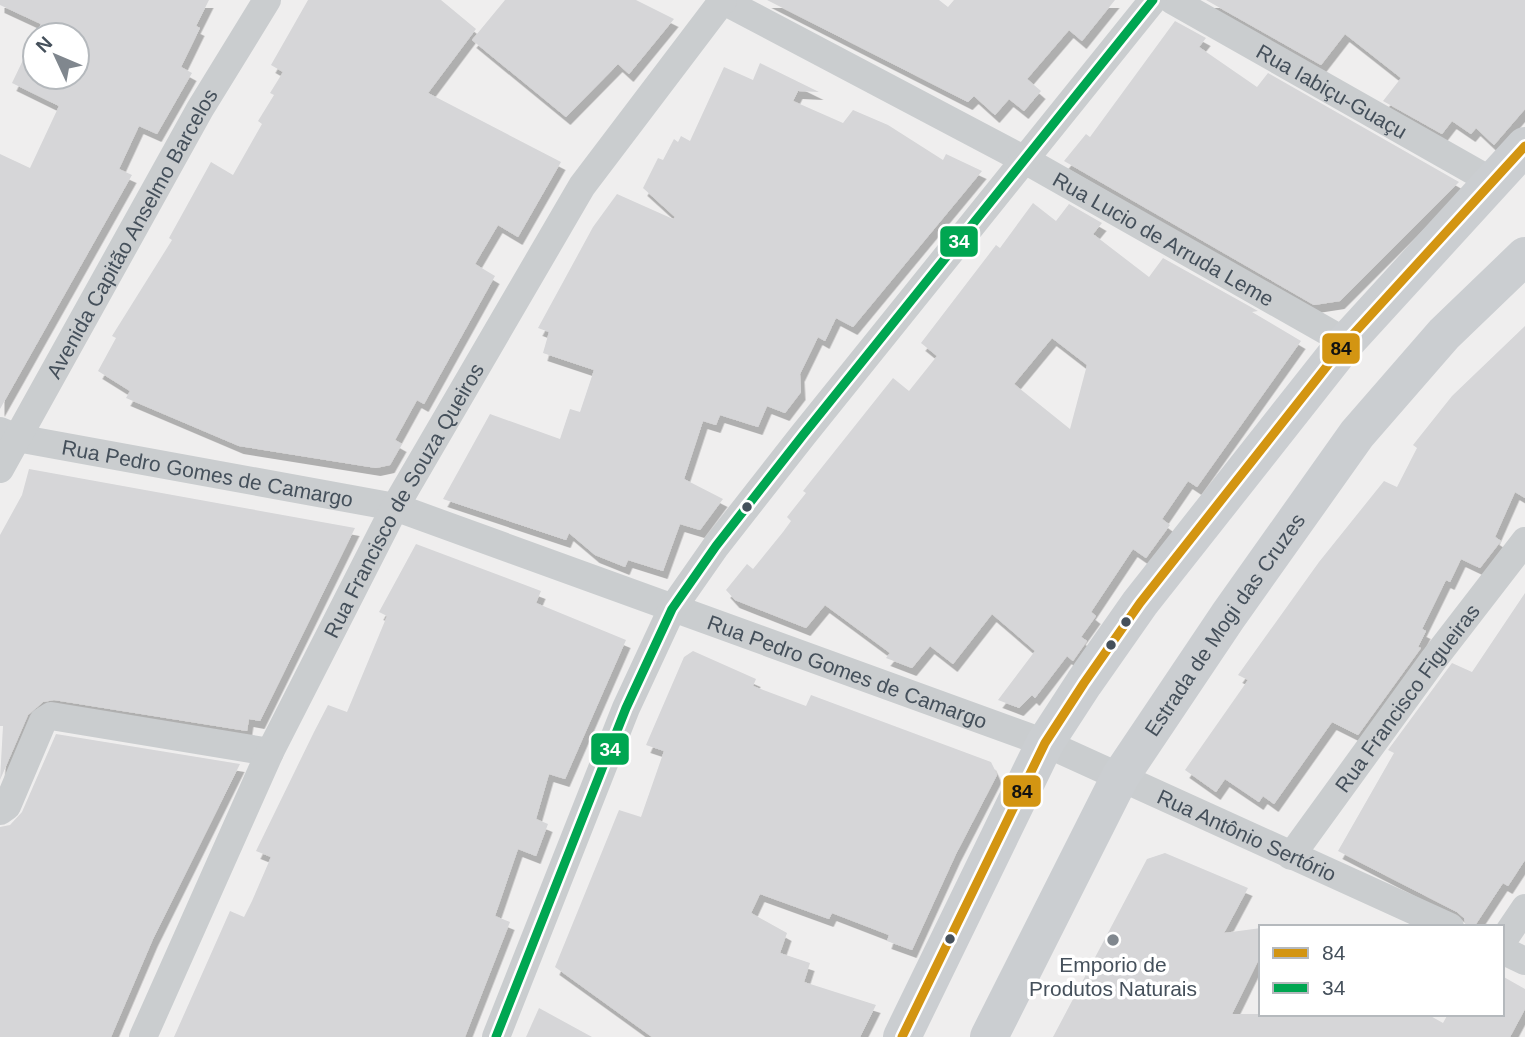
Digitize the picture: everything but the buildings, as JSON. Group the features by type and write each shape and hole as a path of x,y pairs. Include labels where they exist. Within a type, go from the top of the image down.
{"main road":[{"path":"902,1037 1045,743 1140,603 1346,342 1525,146"},
{"name":"Estrada de Mogi das Cruzes","path":"989,1037 1120,777 1228,617 1357,434 1444,334 1525,256"}],"street":[{"name":"Avenida Capitão Anselmo Barcelos","path":"0,469 9,434 267,0"},
{"name":"Rua Lucio de Arruda Leme","path":"722,0 1025,160 1346,342"},
{"name":"Rua Francisco de Souza Queiros","path":"143,1037 270,752 395,507 582,186 722,0"},
{"path":"496,1037 626,708 672,609 716,546 803,435 1153,0"},
{"name":"Rua Iabiçu-Guaçu","path":"1172,0 1493,182"},
{"name":"Rua Pedro Gomes de Camargo","path":"9,434 395,507 1045,743"},
{"name":"Rua Francisco Figueiras","path":"1291,856 1434,659 1525,541"},
{"path":"0,811 7,806 43,721 51,716 270,752"},
{"name":"Rua Antônio Sertório","path":"1045,743 1446,925"},
{"path":"1504,939 1525,908"},
{"path":"1504,951 1525,961"}],"transit line":[{"name":"34","path":"496,1037 626,708 672,609 716,546 803,435 1153,0"},
{"name":"84","path":"902,1037 1045,743 1084,683 1140,603 1346,342 1525,146"}],"place":[{"name":"Emporio de Produtos Naturais","path":"1113,940"}]}
